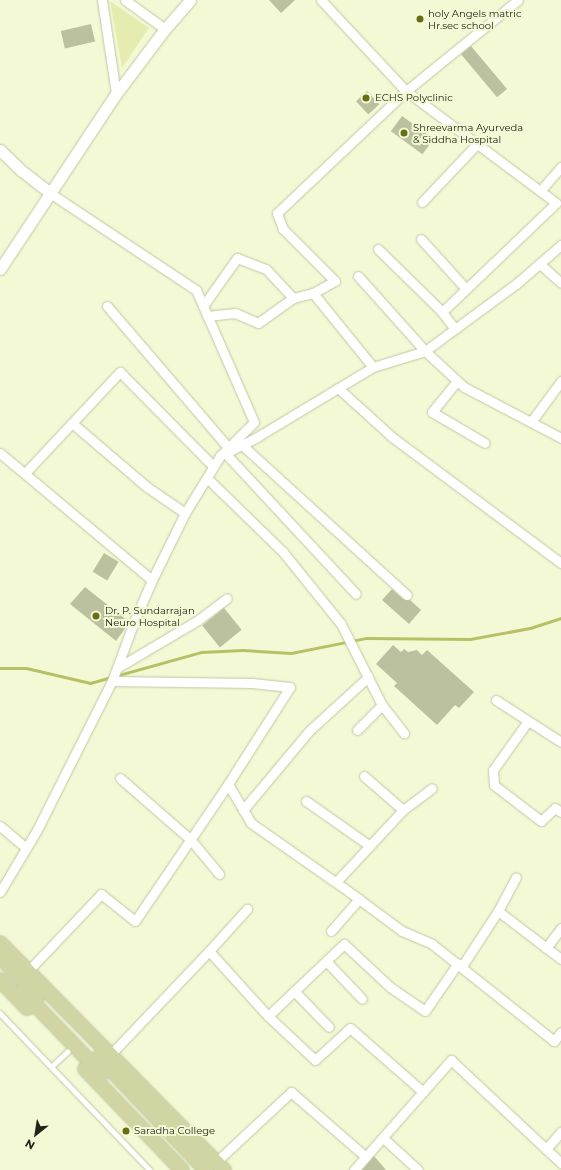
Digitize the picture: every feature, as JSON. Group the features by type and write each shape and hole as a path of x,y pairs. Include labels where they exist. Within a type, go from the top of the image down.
{"main road":[{"path":"0,943 110,1055 215,1167"},
{"path":"0,957 100,1058 215,1167"},
{"path":"0,970 21,989 196,1170"},
{"path":"0,980 182,1170"}],"street":[{"path":"102,0 116,94"},
{"path":"125,0 165,29"},
{"path":"0,269 116,94 165,29 190,0"},
{"path":"321,0 406,91 556,203 442,312"},
{"path":"207,316 235,313 258,323 293,298 313,293 335,281 283,228 277,213 406,91 518,0"},
{"path":"422,202 477,144"},
{"path":"0,150 22,171 50,193 196,290 254,422 225,452 214,466 185,513 152,580 135,619 114,675 37,830 0,892"},
{"path":"540,191 561,166"},
{"path":"421,239 466,289"},
{"path":"225,452 242,445 373,367 425,351 516,284 561,245"},
{"path":"378,249 442,312 456,329"},
{"path":"203,306 237,258 266,269 293,298"},
{"path":"540,264 561,282"},
{"path":"358,276 425,351 464,387 561,438"},
{"path":"313,293 373,367"},
{"path":"107,306 225,452 356,594"},
{"path":"25,473 120,372 214,466"},
{"path":"457,381 432,412 485,443"},
{"path":"531,422 561,381"},
{"path":"338,388 392,437 561,563"},
{"path":"72,423 147,487 185,513"},
{"path":"242,445 407,595"},
{"path":"0,453 152,580"},
{"path":"207,478 283,552 341,624 382,705 404,733"},
{"path":"114,675 198,620 227,598"},
{"path":"28,971 101,894 135,921 191,840 290,687 252,683 114,675"},
{"path":"243,810 310,730 368,677"},
{"path":"496,700 561,742"},
{"path":"357,730 382,705"},
{"path":"528,721 493,770 494,785 541,821 555,808 561,812"},
{"path":"364,776 403,810"},
{"path":"120,778 191,840 219,874"},
{"path":"228,784 251,823 336,882 402,931 432,944 554,1041 561,1032"},
{"path":"336,882 403,810 432,788"},
{"path":"306,800 370,846"},
{"path":"0,826 26,848"},
{"path":"268,1016 344,944 390,987 425,1011 498,911 516,877"},
{"path":"332,931 359,899"},
{"path":"110,1055 247,910"},
{"path":"498,911 561,959"},
{"path":"546,948 561,928"},
{"path":"209,951 268,1016 315,1060 350,1028 423,1092"},
{"path":"326,961 362,999"},
{"path":"294,991 329,1027"},
{"path":"354,1170 451,1060 561,1163"},
{"path":"215,1167 291,1092 366,1157"},
{"path":"546,1149 561,1132"},
{"path":"383,1138 418,1170"}],"lane":[{"path":"0,1013 150,1170"},
{"path":"51,1067 68,1051"}],"green space":[{"path":"110,1 149,28 122,68"}],"building":[{"path":"269,0 295,0 281,13"},
{"path":"91,24 95,42 65,49 61,31"},
{"path":"471,46 507,89 497,97 461,54"},
{"path":"367,91 379,104 368,114 356,101"},
{"path":"402,116 434,139 422,154 391,131"},
{"path":"104,553 119,562 107,581 93,572"},
{"path":"85,587 128,621 124,630 116,641 70,604"},
{"path":"392,589 403,599 410,600 421,610 409,624 382,600"},
{"path":"224,608 242,630 220,647 202,626"},
{"path":"393,645 401,652 404,649 408,652 417,650 422,655 427,650 474,692 459,708 455,705 437,725 394,686 397,683 376,664"},
{"path":"374,1156 386,1170 362,1170 370,1161"}],"waterway":[{"path":"0,668 26,668 90,683 201,652 243,650 291,653 366,638 470,639 530,628 561,618"}],"place":[{"name":"holy Angels matric Hr.sec school","path":"420,19"},
{"name":"ECHS Polyclinic","path":"366,98"},
{"name":"Shreevarma Ayurveda & Siddha Hospital","path":"404,133"},
{"name":"Dr. P. Sundarrajan Neuro Hospital","path":"96,616"},
{"name":"Saradha College","path":"126,1131"}]}
